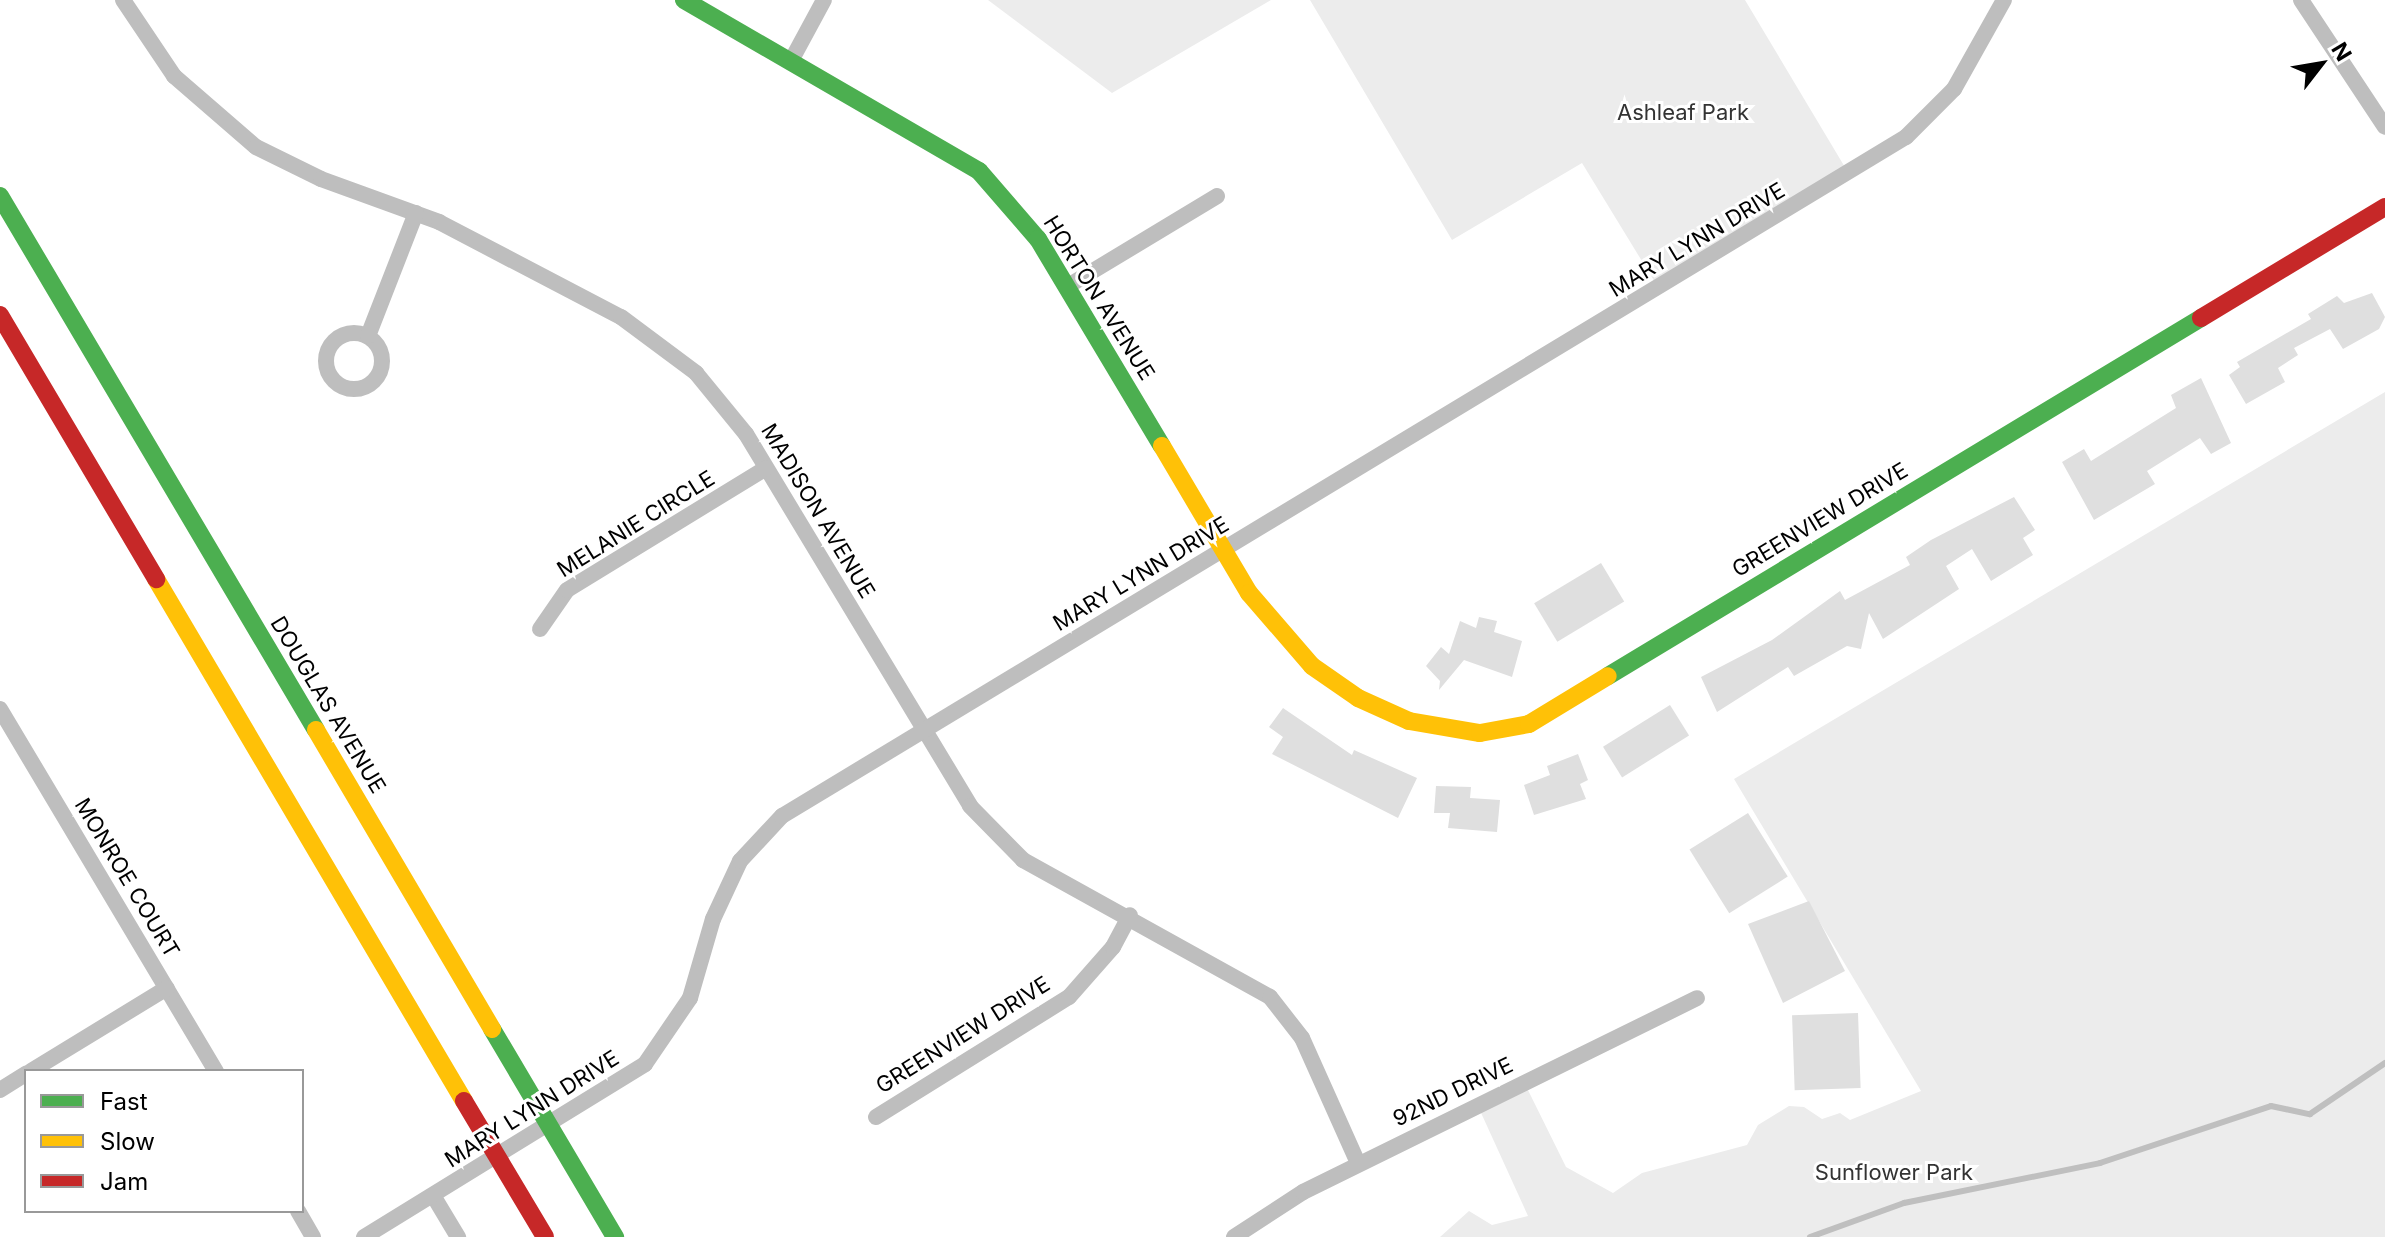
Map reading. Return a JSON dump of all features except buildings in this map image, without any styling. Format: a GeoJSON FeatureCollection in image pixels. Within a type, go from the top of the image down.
{"type":"FeatureCollection","features":[{"type":"Feature","properties":{"kind":"main road","name":"HORTON AVENUE"},"geometry":{"type":"LineString","coordinates":[[684,0],[979,171],[1038,239],[1224,550],[1275,623]]}},
{"type":"Feature","properties":{"kind":"main road","name":"DOUGLAS AVENUE"},"geometry":{"type":"LineString","coordinates":[[0,196],[615,1237]]}},
{"type":"Feature","properties":{"kind":"main road","name":"GREENVIEW DRIVE"},"geometry":{"type":"LineString","coordinates":[[1275,623],[1312,666],[1358,698],[1409,721],[1480,733],[1529,724],[2385,207]]}},
{"type":"Feature","properties":{"kind":"main road"},"geometry":{"type":"LineString","coordinates":[[0,315],[545,1237]]}},
{"type":"Feature","properties":{"kind":"street","name":"MADISON AVENUE"},"geometry":{"type":"LineString","coordinates":[[123,0],[174,76],[226,126],[288,165],[416,213],[621,317],[666,347],[723,402],[970,806],[1023,860],[1246,979],[1288,1016],[1358,1163]]}},
{"type":"Feature","properties":{"kind":"street"},"geometry":{"type":"LineString","coordinates":[[791,61],[824,0]]}},
{"type":"Feature","properties":{"kind":"street","name":"MARY LYNN DRIVE"},"geometry":{"type":"LineString","coordinates":[[364,1237],[434,1197],[645,1064],[672,1032],[718,907],[740,861],[767,829],[923,730],[1906,137],[1954,89],[2004,0]]}},
{"type":"Feature","properties":{"kind":"street"},"geometry":{"type":"LineString","coordinates":[[2301,0],[2385,127]]}},
{"type":"Feature","properties":{"kind":"street"},"geometry":{"type":"LineString","coordinates":[[1068,286],[1217,196]]}},
{"type":"Feature","properties":{"kind":"street"},"geometry":{"type":"LineString","coordinates":[[368,336],[416,213]]}},
{"type":"Feature","properties":{"kind":"street","name":"MELANIE CIRCLE"},"geometry":{"type":"LineString","coordinates":[[540,629],[567,590],[766,468]]}},
{"type":"Feature","properties":{"kind":"street","name":"MONROE COURT"},"geometry":{"type":"LineString","coordinates":[[0,709],[215,1069]]}},
{"type":"Feature","properties":{"kind":"street","name":"GREENVIEW DRIVE"},"geometry":{"type":"LineString","coordinates":[[876,1117],[1069,997],[1113,947],[1130,915]]}},
{"type":"Feature","properties":{"kind":"street"},"geometry":{"type":"LineString","coordinates":[[33,1069],[167,988]]}},
{"type":"Feature","properties":{"kind":"street","name":"92ND DRIVE"},"geometry":{"type":"LineString","coordinates":[[1234,1237],[1258,1216],[1358,1163],[1697,998]]}},
{"type":"Feature","properties":{"kind":"street"},"geometry":{"type":"LineString","coordinates":[[0,1090],[24,1075]]}},
{"type":"Feature","properties":{"kind":"street"},"geometry":{"type":"LineString","coordinates":[[434,1197],[458,1237]]}},
{"type":"Feature","properties":{"kind":"street"},"geometry":{"type":"LineString","coordinates":[[299,1213],[313,1237]]}},
{"type":"Feature","properties":{"kind":"green space"},"geometry":{"type":"Polygon","coordinates":[[[988,0],[1271,0],[1112,93],[988,0]]]}},
{"type":"Feature","properties":{"kind":"green space","name":"Ashleaf Park"},"geometry":{"type":"Polygon","coordinates":[[[1310,0],[1745,0],[1849,174],[1659,289],[1582,163],[1452,240],[1310,0]]]}},
{"type":"Feature","properties":{"kind":"green space","name":"Sunflower Park"},"geometry":{"type":"Polygon","coordinates":[[[2385,392],[2385,1237],[1440,1237],[1469,1211],[1492,1225],[1528,1216],[1477,1104],[1524,1082],[1566,1167],[1613,1193],[1642,1173],[1747,1145],[1758,1125],[1789,1106],[1804,1107],[1822,1119],[1840,1113],[1850,1120],[1921,1091],[1734,779],[2385,392]]]}},
{"type":"Feature","properties":{"kind":"waterway"},"geometry":{"type":"LineString","coordinates":[[1810,1237],[1904,1203],[2100,1163],[2271,1106],[2310,1114],[2385,1063]]}},
{"type":"Feature","properties":{"kind":"traffic: fast"},"geometry":{"type":"LineString","coordinates":[[684,0],[979,171],[1038,239],[1162,446]]}},
{"type":"Feature","properties":{"kind":"traffic: fast"},"geometry":{"type":"LineString","coordinates":[[0,196],[316,730]]}},
{"type":"Feature","properties":{"kind":"traffic: fast"},"geometry":{"type":"LineString","coordinates":[[1608,676],[2201,318]]}},
{"type":"Feature","properties":{"kind":"traffic: fast"},"geometry":{"type":"LineString","coordinates":[[492,1029],[615,1237]]}},
{"type":"Feature","properties":{"kind":"traffic: slow"},"geometry":{"type":"LineString","coordinates":[[1162,446],[1249,593],[1312,666],[1358,698],[1409,721],[1480,733],[1529,724],[1608,676]]}},
{"type":"Feature","properties":{"kind":"traffic: slow"},"geometry":{"type":"LineString","coordinates":[[156,579],[464,1101]]}},
{"type":"Feature","properties":{"kind":"traffic: slow"},"geometry":{"type":"LineString","coordinates":[[316,730],[492,1029]]}},
{"type":"Feature","properties":{"kind":"traffic: jam"},"geometry":{"type":"LineString","coordinates":[[2201,318],[2385,207]]}},
{"type":"Feature","properties":{"kind":"traffic: jam"},"geometry":{"type":"LineString","coordinates":[[0,315],[156,579]]}},
{"type":"Feature","properties":{"kind":"traffic: jam"},"geometry":{"type":"LineString","coordinates":[[464,1101],[545,1237]]}}]}
